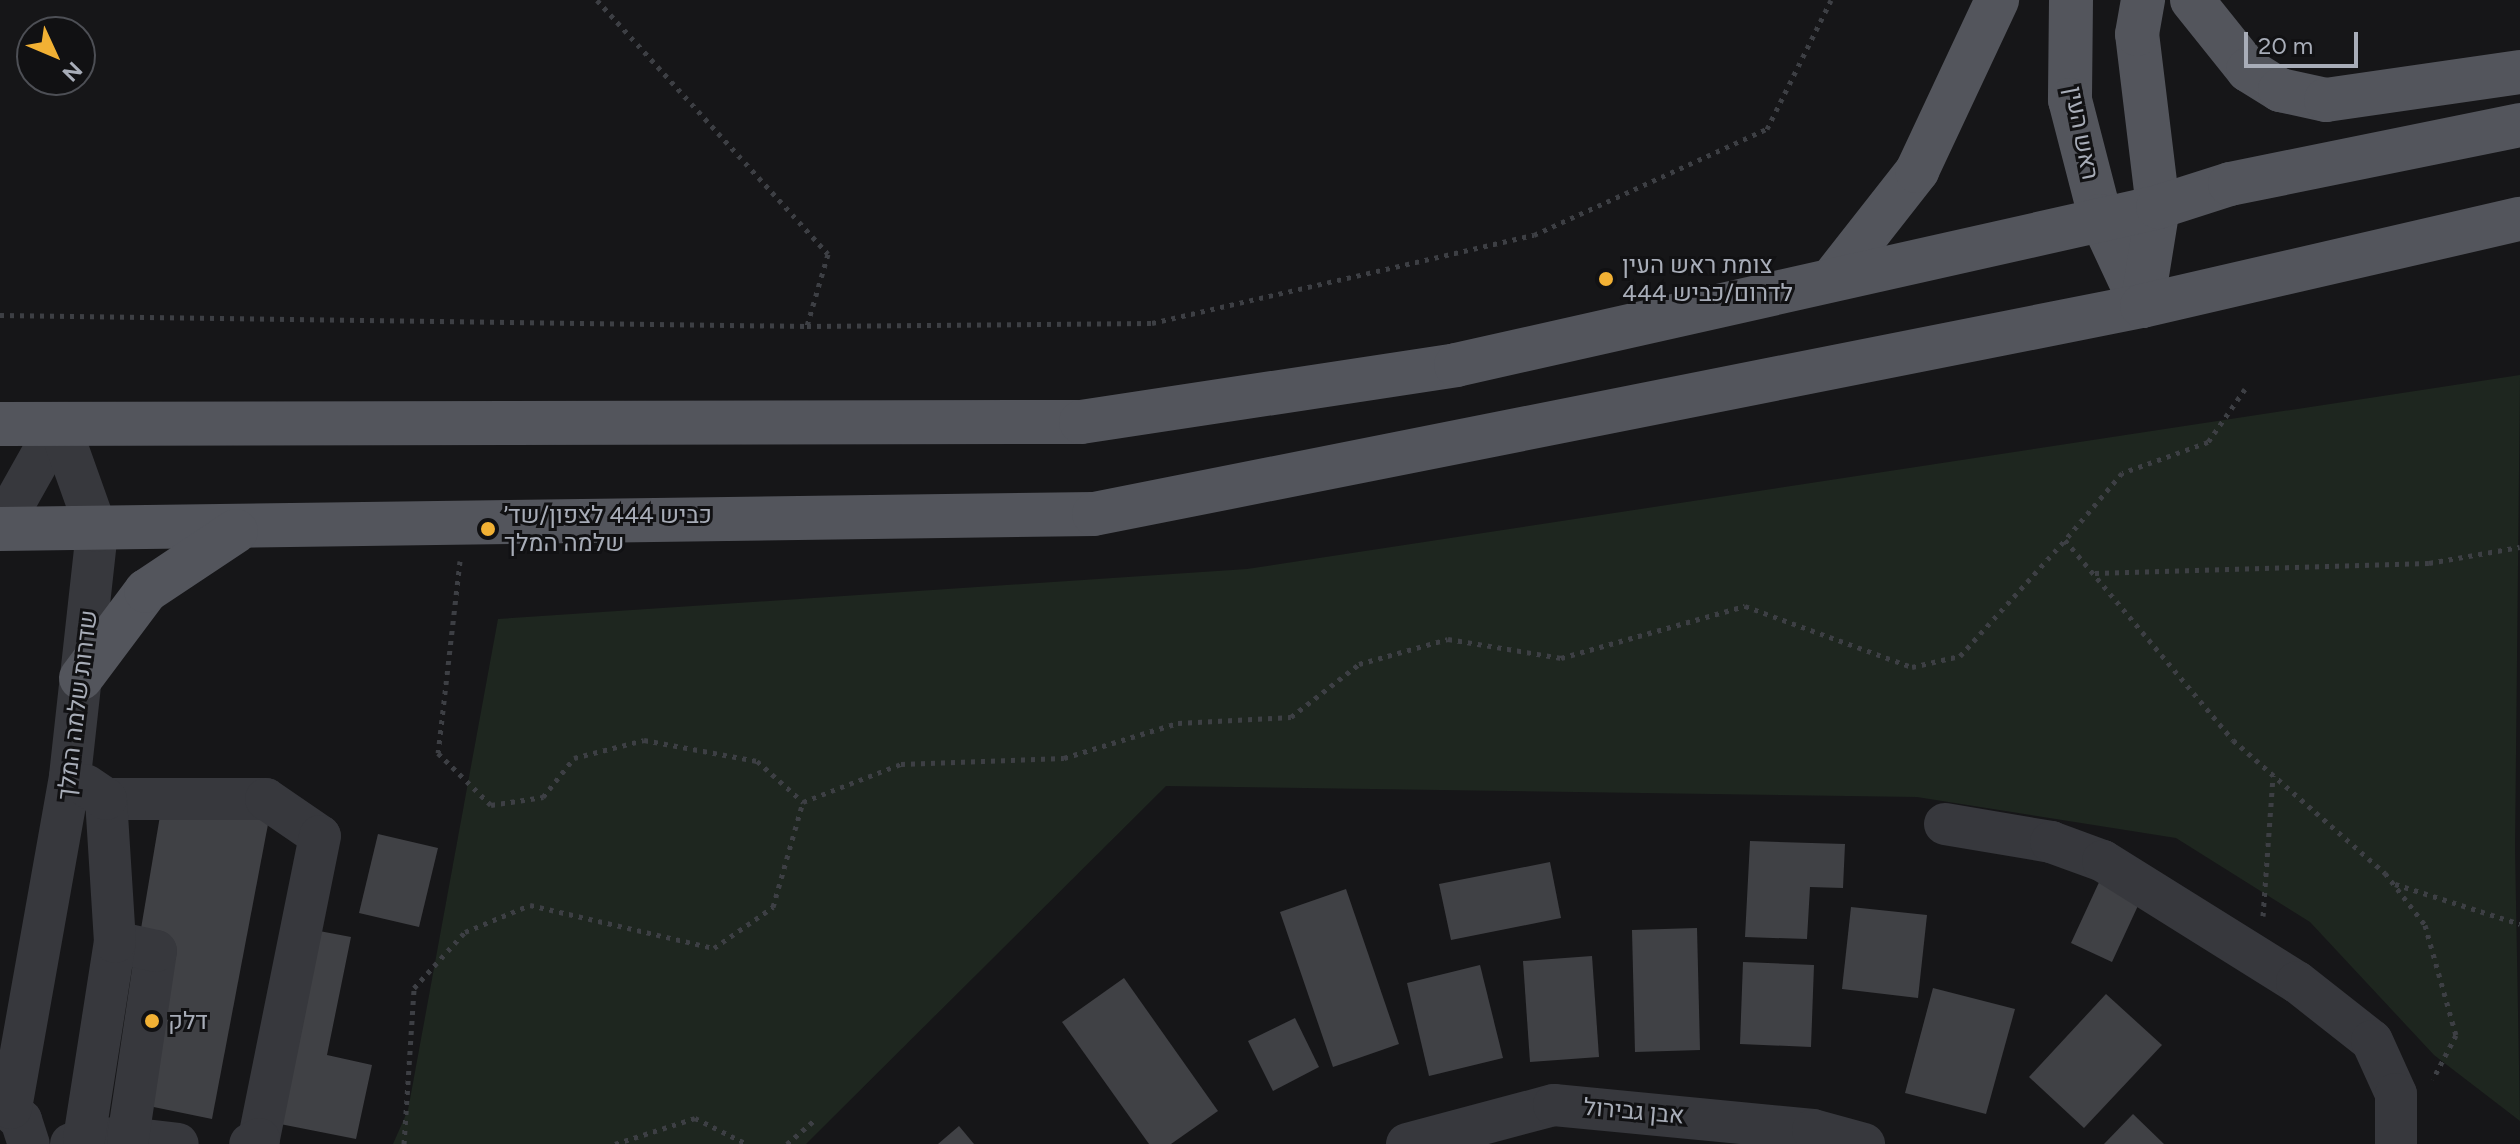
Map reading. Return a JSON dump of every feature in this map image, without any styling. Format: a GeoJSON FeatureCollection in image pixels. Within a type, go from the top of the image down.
{"type":"FeatureCollection","features":[{"type":"Feature","properties":{"kind":"main road"},"geometry":{"type":"LineString","coordinates":[[1834,277],[1917,171],[1997,0]]}},
{"type":"Feature","properties":{"kind":"main road","name":"ראש העין"},"geometry":{"type":"LineString","coordinates":[[2071,0],[2070,100],[2100,216],[2142,306]]}},
{"type":"Feature","properties":{"kind":"main road"},"geometry":{"type":"LineString","coordinates":[[2142,306],[2158,207],[2137,34],[2143,0]]}},
{"type":"Feature","properties":{"kind":"main road"},"geometry":{"type":"LineString","coordinates":[[2192,0],[2248,70],[2295,94],[2326,100],[2520,72]]}},
{"type":"Feature","properties":{"kind":"main road"},"geometry":{"type":"LineString","coordinates":[[0,424],[1081,422],[1456,365],[2100,216],[2158,207],[2230,184],[2520,125]]}},
{"type":"Feature","properties":{"kind":"main road"},"geometry":{"type":"LineString","coordinates":[[0,529],[97,531],[1094,514],[2142,306],[2520,219]]}},
{"type":"Feature","properties":{"kind":"main road"},"geometry":{"type":"LineString","coordinates":[[81,678],[146,591],[241,529]]}},
{"type":"Feature","properties":{"kind":"street"},"geometry":{"type":"LineString","coordinates":[[0,529],[59,424]]}},
{"type":"Feature","properties":{"kind":"street","name":"שדרות שלמה המלך"},"geometry":{"type":"LineString","coordinates":[[13,1118],[70,776],[97,531],[59,424]]}},
{"type":"Feature","properties":{"kind":"street"},"geometry":{"type":"LineString","coordinates":[[70,776],[106,799],[266,799],[320,836],[259,1139],[250,1144]]}},
{"type":"Feature","properties":{"kind":"street"},"geometry":{"type":"LineString","coordinates":[[106,799],[115,942],[77,1142],[128,1138],[178,1144]]}},
{"type":"Feature","properties":{"kind":"street"},"geometry":{"type":"LineString","coordinates":[[1945,824],[2051,842],[2103,861],[2260,959],[2372,1041],[2396,1094],[2396,1144]]}},
{"type":"Feature","properties":{"kind":"street"},"geometry":{"type":"LineString","coordinates":[[115,942],[156,951],[128,1138]]}},
{"type":"Feature","properties":{"kind":"street","name":"אבן גבירול"},"geometry":{"type":"LineString","coordinates":[[1432,1141],[1554,1105],[1813,1130],[1864,1144]]}},
{"type":"Feature","properties":{"kind":"path"},"geometry":{"type":"LineString","coordinates":[[597,0],[828,254],[807,326]]}},
{"type":"Feature","properties":{"kind":"path"},"geometry":{"type":"LineString","coordinates":[[0,315],[807,326],[1152,323],[1534,235],[1767,129],[1831,0]]}},
{"type":"Feature","properties":{"kind":"path"},"geometry":{"type":"LineString","coordinates":[[803,802],[901,764],[1064,758],[1178,723],[1291,717],[1359,664],[1448,639],[1561,658],[1745,606],[1912,667],[1960,656],[2122,473],[2208,442],[2245,389]]}},
{"type":"Feature","properties":{"kind":"path"},"geometry":{"type":"LineString","coordinates":[[464,525],[438,753],[491,805],[543,797],[574,758],[644,740],[757,761],[803,802]]}},
{"type":"Feature","properties":{"kind":"path"},"geometry":{"type":"LineString","coordinates":[[2065,540],[2233,740],[2393,883],[2425,925],[2456,1035],[2428,1089]]}},
{"type":"Feature","properties":{"kind":"path"},"geometry":{"type":"LineString","coordinates":[[2094,574],[2429,563],[2520,547]]}},
{"type":"Feature","properties":{"kind":"path"},"geometry":{"type":"LineString","coordinates":[[2260,959],[2273,774]]}},
{"type":"Feature","properties":{"kind":"path"},"geometry":{"type":"LineString","coordinates":[[404,1144],[414,988],[465,932],[530,905],[714,948],[773,907],[803,802]]}},
{"type":"Feature","properties":{"kind":"path"},"geometry":{"type":"LineString","coordinates":[[2393,883],[2520,924]]}},
{"type":"Feature","properties":{"kind":"path"},"geometry":{"type":"LineString","coordinates":[[615,1144],[695,1118],[747,1144]]}},
{"type":"Feature","properties":{"kind":"path"},"geometry":{"type":"LineString","coordinates":[[787,1144],[816,1119]]}},
{"type":"Feature","properties":{"kind":"shaded area"},"geometry":{"type":"Polygon","coordinates":[[[2520,375],[2515,848],[2520,1121],[2434,1055],[2310,922],[2176,838],[1917,797],[1166,786],[806,1144],[393,1144],[408,1110],[498,619],[1247,569],[2520,375]]]}},
{"type":"Feature","properties":{"kind":"building"},"geometry":{"type":"Polygon","coordinates":[[[162,804],[269,819],[212,1119],[139,1104],[131,988],[162,804]]]}},
{"type":"Feature","properties":{"kind":"building"},"geometry":{"type":"Polygon","coordinates":[[[378,834],[438,848],[419,927],[359,913],[378,834]]]}},
{"type":"Feature","properties":{"kind":"building"},"geometry":{"type":"Polygon","coordinates":[[[1750,841],[1845,844],[1843,888],[1810,887],[1807,939],[1745,937],[1750,841]]]}},
{"type":"Feature","properties":{"kind":"building"},"geometry":{"type":"Polygon","coordinates":[[[1550,862],[1561,918],[1451,940],[1439,884],[1550,862]]]}},
{"type":"Feature","properties":{"kind":"building"},"geometry":{"type":"Polygon","coordinates":[[[2101,878],[2142,897],[2112,962],[2071,943],[2101,878]]]}},
{"type":"Feature","properties":{"kind":"building"},"geometry":{"type":"Polygon","coordinates":[[[1346,889],[1399,1044],[1333,1067],[1280,912],[1346,889]]]}},
{"type":"Feature","properties":{"kind":"building"},"geometry":{"type":"Polygon","coordinates":[[[1851,907],[1927,915],[1918,998],[1842,989],[1851,907]]]}},
{"type":"Feature","properties":{"kind":"building"},"geometry":{"type":"Polygon","coordinates":[[[1697,928],[1700,1050],[1635,1052],[1632,930],[1697,928]]]}},
{"type":"Feature","properties":{"kind":"building"},"geometry":{"type":"Polygon","coordinates":[[[314,930],[351,937],[327,1055],[372,1065],[356,1139],[275,1123],[314,930]]]}},
{"type":"Feature","properties":{"kind":"building"},"geometry":{"type":"Polygon","coordinates":[[[1592,956],[1599,1057],[1530,1062],[1523,961],[1592,956]]]}},
{"type":"Feature","properties":{"kind":"building"},"geometry":{"type":"Polygon","coordinates":[[[1743,962],[1814,965],[1811,1047],[1740,1044],[1743,962]]]}},
{"type":"Feature","properties":{"kind":"building"},"geometry":{"type":"Polygon","coordinates":[[[1480,965],[1503,1058],[1429,1076],[1407,983],[1480,965]]]}},
{"type":"Feature","properties":{"kind":"building"},"geometry":{"type":"Polygon","coordinates":[[[1124,978],[1218,1111],[1171,1144],[1149,1144],[1062,1022],[1124,978]]]}},
{"type":"Feature","properties":{"kind":"building"},"geometry":{"type":"Polygon","coordinates":[[[1933,988],[2015,1009],[1986,1114],[1905,1093],[1933,988]]]}},
{"type":"Feature","properties":{"kind":"building"},"geometry":{"type":"Polygon","coordinates":[[[2106,994],[2162,1045],[2084,1128],[2029,1077],[2106,994]]]}},
{"type":"Feature","properties":{"kind":"building"},"geometry":{"type":"Polygon","coordinates":[[[1295,1018],[1319,1067],[1273,1091],[1248,1041],[1295,1018]]]}},
{"type":"Feature","properties":{"kind":"building"},"geometry":{"type":"Polygon","coordinates":[[[2133,1114],[2164,1144],[2104,1144],[2133,1114]]]}},
{"type":"Feature","properties":{"kind":"building"},"geometry":{"type":"Polygon","coordinates":[[[959,1126],[974,1144],[938,1144],[959,1126]]]}},
{"type":"Feature","properties":{"kind":"place","name":"צומת ראש העין לדרום/כביש 444"},"geometry":{"type":"Point","coordinates":[1606,279]}},
{"type":"Feature","properties":{"kind":"place","name":"כביש 444 לצפון/שד׳ שלמה המלך"},"geometry":{"type":"Point","coordinates":[488,529]}},
{"type":"Feature","properties":{"kind":"place","name":"דלק"},"geometry":{"type":"Point","coordinates":[152,1021]}}]}
